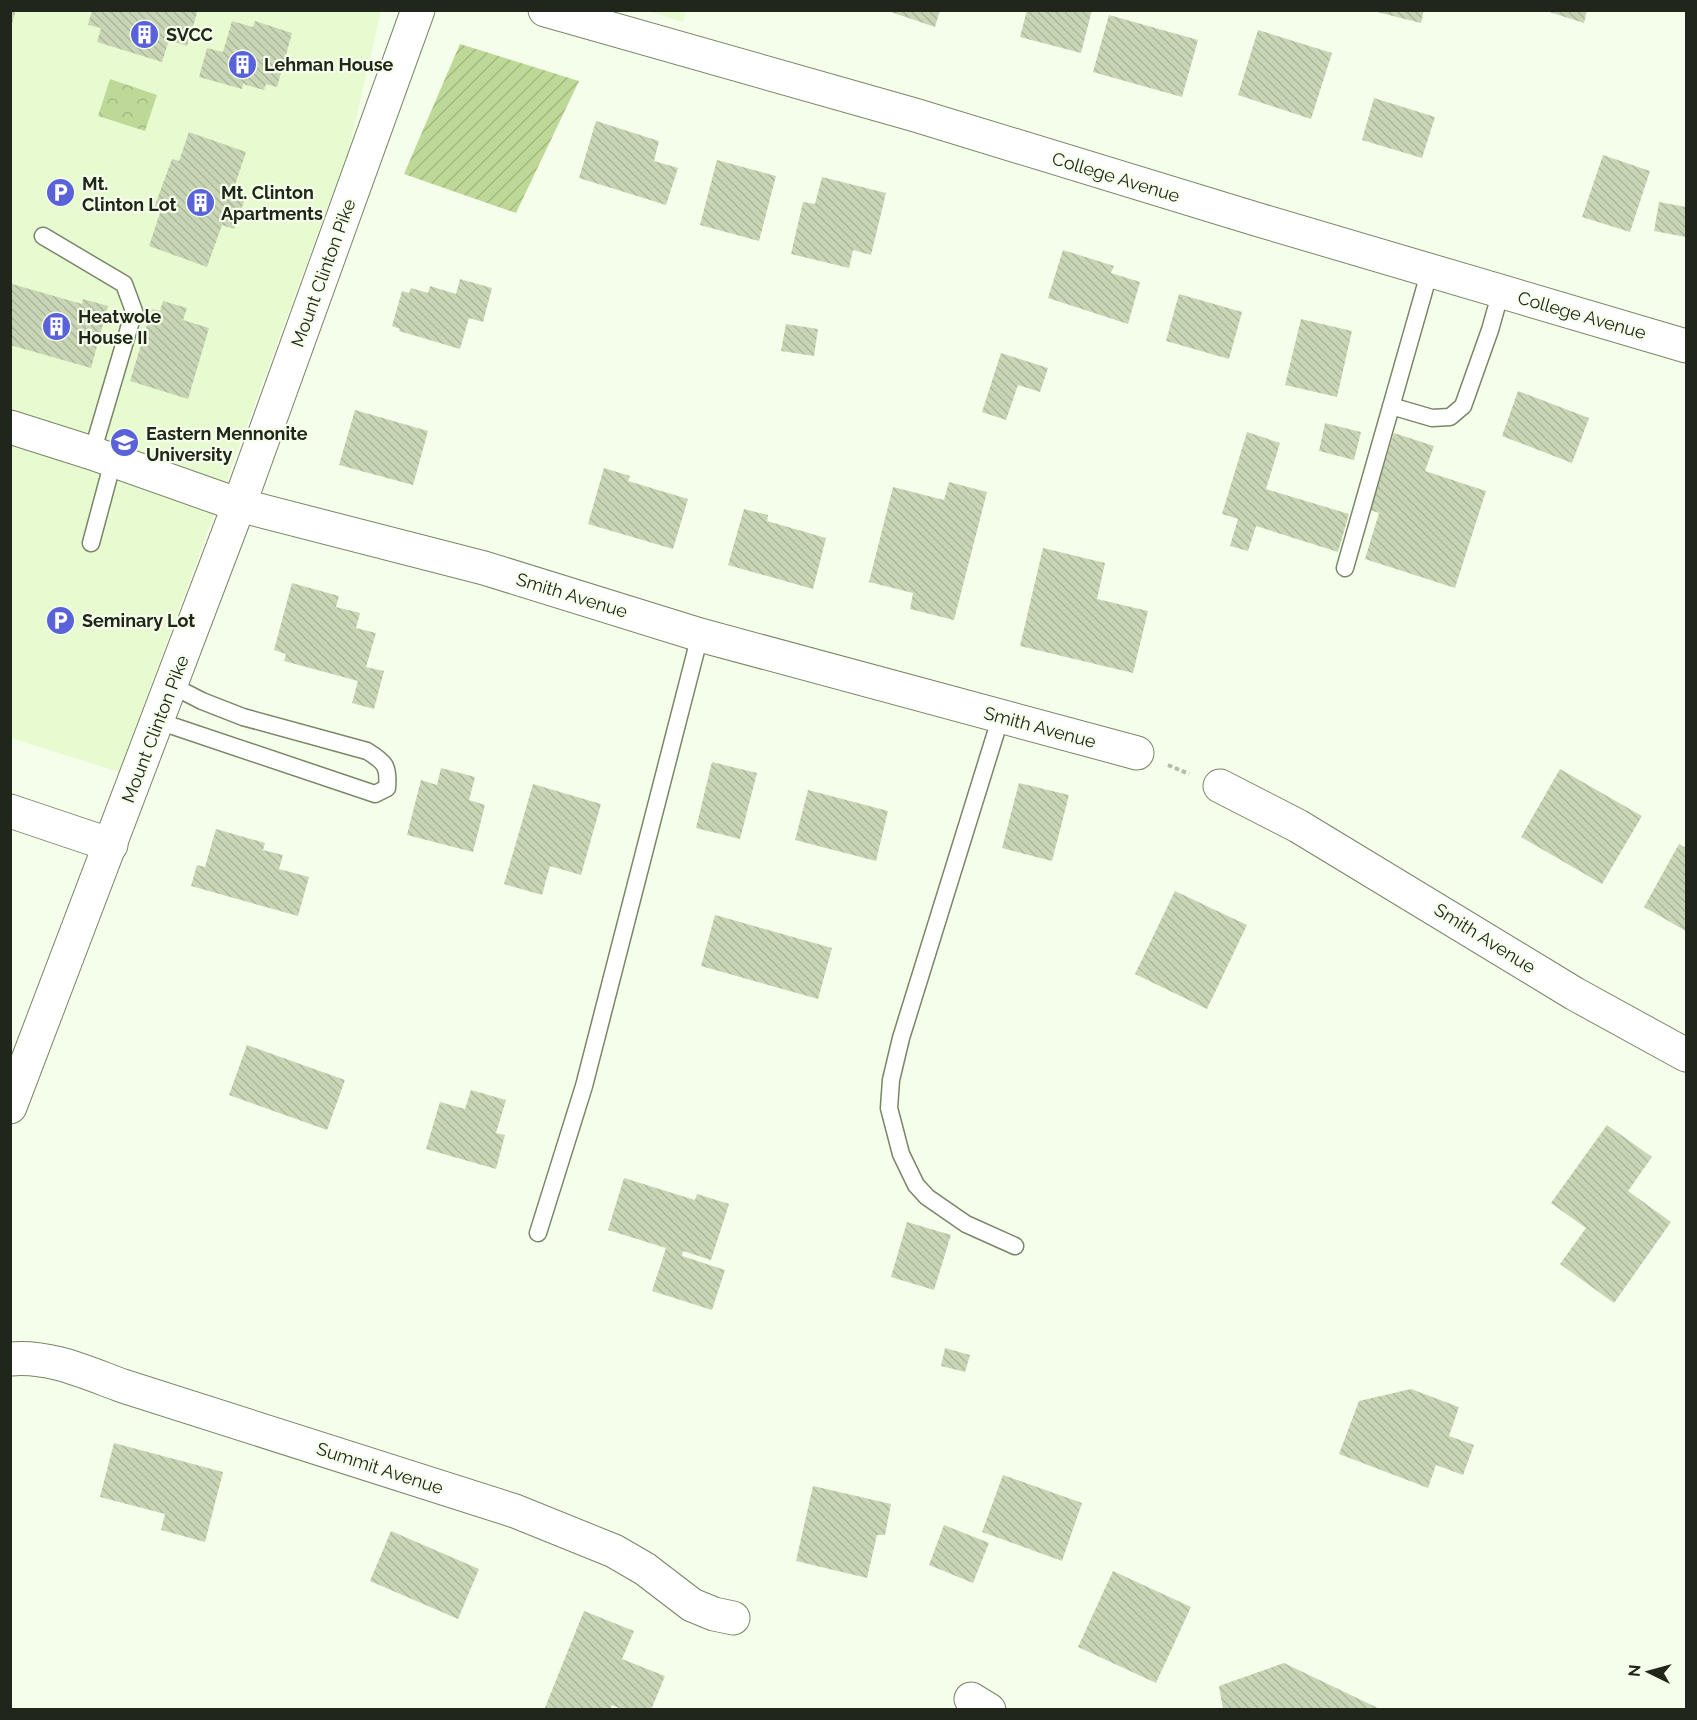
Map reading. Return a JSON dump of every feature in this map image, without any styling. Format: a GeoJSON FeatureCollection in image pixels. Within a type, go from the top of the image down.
{"type":"FeatureCollection","features":[{"type":"Feature","properties":{"kind":"street","name":"Mount Clinton Pike"},"geometry":{"type":"LineString","coordinates":[[10,1107],[239,506],[418,10]]}},
{"type":"Feature","properties":{"kind":"street","name":"College Avenue"},"geometry":{"type":"LineString","coordinates":[[545,10],[915,115],[1686,346]]}},
{"type":"Feature","properties":{"kind":"street","name":"Smith Avenue"},"geometry":{"type":"LineString","coordinates":[[10,428],[103,457],[239,506],[484,568],[700,634],[1137,753]]}},
{"type":"Feature","properties":{"kind":"street","name":"Smith Avenue"},"geometry":{"type":"LineString","coordinates":[[1220,786],[1298,826],[1575,994],[1686,1055]]}},
{"type":"Feature","properties":{"kind":"street"},"geometry":{"type":"LineString","coordinates":[[10,811],[111,845]]}},
{"type":"Feature","properties":{"kind":"street","name":"Summit Avenue"},"geometry":{"type":"LineString","coordinates":[[10,1359],[34,1359],[67,1365],[123,1386],[515,1511],[614,1551],[645,1569],[692,1605],[732,1618]]}},
{"type":"Feature","properties":{"kind":"lane"},"geometry":{"type":"LineString","coordinates":[[43,236],[124,284],[134,311],[103,457],[91,543]]}},
{"type":"Feature","properties":{"kind":"lane"},"geometry":{"type":"LineString","coordinates":[[1345,568],[1430,270]]}},
{"type":"Feature","properties":{"kind":"lane"},"geometry":{"type":"LineString","coordinates":[[1391,406],[1432,418],[1450,417],[1463,406],[1501,291]]}},
{"type":"Feature","properties":{"kind":"lane"},"geometry":{"type":"LineString","coordinates":[[537,1233],[584,1086],[700,634]]}},
{"type":"Feature","properties":{"kind":"lane"},"geometry":{"type":"LineString","coordinates":[[158,721],[375,794],[387,788],[388,774],[383,760],[366,751],[243,717],[202,701],[171,685]]}},
{"type":"Feature","properties":{"kind":"lane"},"geometry":{"type":"LineString","coordinates":[[1001,716],[901,1038],[891,1080],[890,1108],[902,1154],[921,1191],[966,1224],[1015,1246]]}},
{"type":"Feature","properties":{"kind":"path"},"geometry":{"type":"LineString","coordinates":[[1137,753],[1220,786]]}},
{"type":"Feature","properties":{"kind":"shaded area","name":"Eastern Mennonite University"},"geometry":{"type":"Polygon","coordinates":[[[11,11],[381,11],[349,149],[119,772],[11,738],[11,11]]]}},
{"type":"Feature","properties":{"kind":"shaded area"},"geometry":{"type":"Polygon","coordinates":[[[648,11],[686,11],[683,22],[648,11]]]}},
{"type":"Feature","properties":{"kind":"green space"},"geometry":{"type":"Polygon","coordinates":[[[460,44],[579,81],[516,213],[404,174],[460,44]]]}},
{"type":"Feature","properties":{"kind":"green space"},"geometry":{"type":"Polygon","coordinates":[[[110,79],[157,95],[145,131],[98,116],[110,79]]]}},
{"type":"Feature","properties":{"kind":"building"},"geometry":{"type":"Polygon","coordinates":[[[10,10],[16,10],[11,27],[10,27],[10,10]]]}},
{"type":"Feature","properties":{"kind":"building","name":"SVCC"},"geometry":{"type":"Polygon","coordinates":[[[92,10],[198,10],[187,46],[169,40],[162,62],[97,42],[101,28],[88,25],[92,10]]]}},
{"type":"Feature","properties":{"kind":"building"},"geometry":{"type":"Polygon","coordinates":[[[885,10],[940,10],[935,27],[885,10]]]}},
{"type":"Feature","properties":{"kind":"building"},"geometry":{"type":"Polygon","coordinates":[[[1027,10],[1092,10],[1081,53],[1020,37],[1027,10]]]}},
{"type":"Feature","properties":{"kind":"building"},"geometry":{"type":"Polygon","coordinates":[[[1369,10],[1424,10],[1421,23],[1369,10]]]}},
{"type":"Feature","properties":{"kind":"building"},"geometry":{"type":"Polygon","coordinates":[[[1543,10],[1587,10],[1584,23],[1543,10]]]}},
{"type":"Feature","properties":{"kind":"building"},"geometry":{"type":"Polygon","coordinates":[[[1109,15],[1198,40],[1182,97],[1093,72],[1109,15]]]}},
{"type":"Feature","properties":{"kind":"building","name":"Lehman House"},"geometry":{"type":"Polygon","coordinates":[[[232,21],[253,27],[255,21],[292,33],[277,87],[266,84],[264,90],[243,84],[242,89],[199,77],[207,48],[223,52],[232,21]]]}},
{"type":"Feature","properties":{"kind":"building"},"geometry":{"type":"Polygon","coordinates":[[[1258,30],[1332,53],[1311,119],[1238,95],[1258,30]]]}},
{"type":"Feature","properties":{"kind":"building"},"geometry":{"type":"Polygon","coordinates":[[[1374,98],[1435,117],[1422,158],[1362,140],[1374,98]]]}},
{"type":"Feature","properties":{"kind":"building"},"geometry":{"type":"Polygon","coordinates":[[[596,121],[659,141],[654,161],[678,168],[666,205],[579,178],[596,121]]]}},
{"type":"Feature","properties":{"kind":"building","name":"Mt. Clinton Apartments"},"geometry":{"type":"Polygon","coordinates":[[[189,132],[246,152],[233,191],[246,196],[234,229],[222,225],[207,267],[149,246],[161,210],[154,208],[172,159],[179,161],[189,132]]]}},
{"type":"Feature","properties":{"kind":"building"},"geometry":{"type":"Polygon","coordinates":[[[1603,155],[1650,171],[1630,232],[1582,217],[1603,155]]]}},
{"type":"Feature","properties":{"kind":"building"},"geometry":{"type":"Polygon","coordinates":[[[717,160],[776,176],[759,241],[700,225],[717,160]]]}},
{"type":"Feature","properties":{"kind":"building"},"geometry":{"type":"Polygon","coordinates":[[[822,177],[886,193],[871,255],[853,250],[849,268],[791,254],[803,202],[815,204],[822,177]]]}},
{"type":"Feature","properties":{"kind":"building"},"geometry":{"type":"Polygon","coordinates":[[[1659,202],[1686,207],[1686,237],[1654,231],[1659,202]]]}},
{"type":"Feature","properties":{"kind":"building"},"geometry":{"type":"Polygon","coordinates":[[[1063,250],[1114,266],[1111,273],[1140,282],[1128,324],[1048,298],[1063,250]]]}},
{"type":"Feature","properties":{"kind":"building"},"geometry":{"type":"Polygon","coordinates":[[[460,279],[492,288],[483,322],[469,318],[460,349],[399,331],[400,329],[392,326],[402,291],[409,293],[411,288],[428,293],[430,286],[456,294],[460,279]]]}},
{"type":"Feature","properties":{"kind":"building","name":"Heatwole House II"},"geometry":{"type":"Polygon","coordinates":[[[12,284],[82,304],[83,299],[108,306],[91,368],[10,345],[12,284]]]}},
{"type":"Feature","properties":{"kind":"building"},"geometry":{"type":"Polygon","coordinates":[[[1179,294],[1242,312],[1229,359],[1166,341],[1179,294]]]}},
{"type":"Feature","properties":{"kind":"building"},"geometry":{"type":"Polygon","coordinates":[[[163,301],[187,308],[183,320],[209,328],[188,399],[130,381],[152,309],[160,311],[163,301]]]}},
{"type":"Feature","properties":{"kind":"building"},"geometry":{"type":"Polygon","coordinates":[[[1301,319],[1352,331],[1337,397],[1285,385],[1301,319]]]}},
{"type":"Feature","properties":{"kind":"building"},"geometry":{"type":"Polygon","coordinates":[[[786,324],[818,329],[814,356],[781,351],[786,324]]]}},
{"type":"Feature","properties":{"kind":"building"},"geometry":{"type":"Polygon","coordinates":[[[1001,353],[1048,368],[1040,392],[1018,385],[1006,420],[982,412],[1001,353]]]}},
{"type":"Feature","properties":{"kind":"building"},"geometry":{"type":"Polygon","coordinates":[[[1518,391],[1589,418],[1572,463],[1502,436],[1518,391]]]}},
{"type":"Feature","properties":{"kind":"building"},"geometry":{"type":"Polygon","coordinates":[[[355,410],[428,431],[413,485],[339,465],[355,410]]]}},
{"type":"Feature","properties":{"kind":"building"},"geometry":{"type":"Polygon","coordinates":[[[1325,423],[1361,432],[1354,460],[1319,451],[1325,423]]]}},
{"type":"Feature","properties":{"kind":"building"},"geometry":{"type":"Polygon","coordinates":[[[1247,432],[1280,443],[1266,489],[1349,514],[1338,552],[1256,526],[1248,551],[1230,546],[1238,519],[1222,514],[1247,432]]]}},
{"type":"Feature","properties":{"kind":"building"},"geometry":{"type":"Polygon","coordinates":[[[1394,433],[1434,446],[1425,471],[1486,491],[1455,588],[1365,559],[1379,513],[1370,510],[1394,433]]]}},
{"type":"Feature","properties":{"kind":"building"},"geometry":{"type":"Polygon","coordinates":[[[604,468],[630,476],[628,481],[688,499],[673,549],[588,524],[604,468]]]}},
{"type":"Feature","properties":{"kind":"building"},"geometry":{"type":"Polygon","coordinates":[[[949,482],[987,492],[954,620],[910,609],[913,593],[869,582],[893,487],[944,500],[949,482]]]}},
{"type":"Feature","properties":{"kind":"building"},"geometry":{"type":"Polygon","coordinates":[[[744,509],[768,515],[767,521],[826,538],[813,589],[728,565],[744,509]]]}},
{"type":"Feature","properties":{"kind":"building"},"geometry":{"type":"Polygon","coordinates":[[[1043,548],[1105,563],[1097,599],[1148,611],[1133,673],[1020,646],[1043,548]]]}},
{"type":"Feature","properties":{"kind":"building"},"geometry":{"type":"Polygon","coordinates":[[[292,583],[339,596],[336,607],[360,613],[356,628],[376,633],[366,667],[384,671],[374,709],[352,703],[358,681],[284,661],[286,654],[274,650],[292,583]]]}},
{"type":"Feature","properties":{"kind":"building"},"geometry":{"type":"Polygon","coordinates":[[[712,762],[757,773],[740,839],[696,828],[712,762]]]}},
{"type":"Feature","properties":{"kind":"building"},"geometry":{"type":"Polygon","coordinates":[[[441,768],[475,777],[469,800],[485,805],[473,852],[407,835],[421,780],[437,785],[441,768]]]}},
{"type":"Feature","properties":{"kind":"building"},"geometry":{"type":"Polygon","coordinates":[[[1560,769],[1642,816],[1602,884],[1521,837],[1560,769]]]}},
{"type":"Feature","properties":{"kind":"building"},"geometry":{"type":"Polygon","coordinates":[[[1019,783],[1069,795],[1052,861],[1002,848],[1019,783]]]}},
{"type":"Feature","properties":{"kind":"building"},"geometry":{"type":"Polygon","coordinates":[[[533,784],[601,804],[581,875],[550,866],[542,895],[504,884],[533,784]]]}},
{"type":"Feature","properties":{"kind":"building"},"geometry":{"type":"Polygon","coordinates":[[[808,790],[888,811],[876,861],[795,840],[808,790]]]}},
{"type":"Feature","properties":{"kind":"building"},"geometry":{"type":"Polygon","coordinates":[[[216,829],[265,843],[263,850],[283,855],[279,869],[309,877],[298,916],[191,886],[197,865],[205,867],[216,829]]]}},
{"type":"Feature","properties":{"kind":"building"},"geometry":{"type":"Polygon","coordinates":[[[1679,844],[1686,848],[1686,931],[1644,907],[1679,844]]]}},
{"type":"Feature","properties":{"kind":"building"},"geometry":{"type":"Polygon","coordinates":[[[1175,891],[1247,925],[1207,1009],[1135,974],[1175,891]]]}},
{"type":"Feature","properties":{"kind":"building"},"geometry":{"type":"Polygon","coordinates":[[[715,915],[832,948],[818,999],[701,966],[715,915]]]}},
{"type":"Feature","properties":{"kind":"building"},"geometry":{"type":"Polygon","coordinates":[[[247,1045],[345,1080],[327,1130],[229,1095],[247,1045]]]}},
{"type":"Feature","properties":{"kind":"building"},"geometry":{"type":"Polygon","coordinates":[[[471,1090],[506,1100],[496,1133],[505,1135],[496,1169],[426,1149],[440,1102],[465,1109],[471,1090]]]}},
{"type":"Feature","properties":{"kind":"building"},"geometry":{"type":"Polygon","coordinates":[[[1607,1125],[1652,1157],[1628,1191],[1671,1222],[1614,1303],[1560,1264],[1586,1228],[1551,1203],[1607,1125]]]}},
{"type":"Feature","properties":{"kind":"building"},"geometry":{"type":"Polygon","coordinates":[[[624,1178],[695,1200],[697,1194],[729,1204],[711,1260],[683,1251],[682,1256],[725,1270],[712,1310],[652,1291],[666,1248],[608,1230],[624,1178]]]}},
{"type":"Feature","properties":{"kind":"building"},"geometry":{"type":"Polygon","coordinates":[[[907,1222],[951,1235],[934,1290],[891,1277],[907,1222]]]}},
{"type":"Feature","properties":{"kind":"building"},"geometry":{"type":"Polygon","coordinates":[[[945,1348],[970,1355],[965,1372],[941,1366],[945,1348]]]}},
{"type":"Feature","properties":{"kind":"building"},"geometry":{"type":"Polygon","coordinates":[[[1411,1389],[1459,1407],[1449,1436],[1474,1445],[1463,1475],[1436,1465],[1428,1488],[1339,1454],[1359,1401],[1411,1389]]]}},
{"type":"Feature","properties":{"kind":"building"},"geometry":{"type":"Polygon","coordinates":[[[114,1443],[223,1472],[205,1542],[161,1530],[165,1514],[100,1497],[114,1443]]]}},
{"type":"Feature","properties":{"kind":"building"},"geometry":{"type":"Polygon","coordinates":[[[1003,1475],[1082,1503],[1062,1561],[982,1532],[1003,1475]]]}},
{"type":"Feature","properties":{"kind":"building"},"geometry":{"type":"Polygon","coordinates":[[[813,1486],[891,1504],[885,1535],[877,1535],[867,1578],[796,1561],[813,1486]]]}},
{"type":"Feature","properties":{"kind":"building"},"geometry":{"type":"Polygon","coordinates":[[[944,1525],[989,1543],[973,1583],[929,1565],[944,1525]]]}},
{"type":"Feature","properties":{"kind":"building"},"geometry":{"type":"Polygon","coordinates":[[[391,1531],[479,1569],[458,1619],[370,1581],[391,1531]]]}},
{"type":"Feature","properties":{"kind":"building"},"geometry":{"type":"Polygon","coordinates":[[[1113,1571],[1191,1607],[1156,1683],[1078,1647],[1113,1571]]]}},
{"type":"Feature","properties":{"kind":"building"},"geometry":{"type":"Polygon","coordinates":[[[584,1611],[634,1631],[622,1659],[665,1676],[651,1710],[623,1710],[612,1705],[610,1710],[544,1710],[584,1611]]]}},
{"type":"Feature","properties":{"kind":"building"},"geometry":{"type":"Polygon","coordinates":[[[1284,1663],[1382,1710],[1223,1710],[1219,1686],[1284,1663]]]}},
{"type":"Feature","properties":{"kind":"place","name":"SVCC"},"geometry":{"type":"Point","coordinates":[145,34]}},
{"type":"Feature","properties":{"kind":"place","name":"Lehman House"},"geometry":{"type":"Point","coordinates":[243,64]}},
{"type":"Feature","properties":{"kind":"place","name":"Mt. Clinton Lot"},"geometry":{"type":"Point","coordinates":[61,193]}},
{"type":"Feature","properties":{"kind":"place","name":"Mt. Clinton Apartments"},"geometry":{"type":"Point","coordinates":[200,202]}},
{"type":"Feature","properties":{"kind":"place","name":"Heatwole House II"},"geometry":{"type":"Point","coordinates":[57,326]}},
{"type":"Feature","properties":{"kind":"place","name":"Eastern Mennonite University"},"geometry":{"type":"Point","coordinates":[125,443]}},
{"type":"Feature","properties":{"kind":"place","name":"Seminary Lot"},"geometry":{"type":"Point","coordinates":[61,620]}}]}
